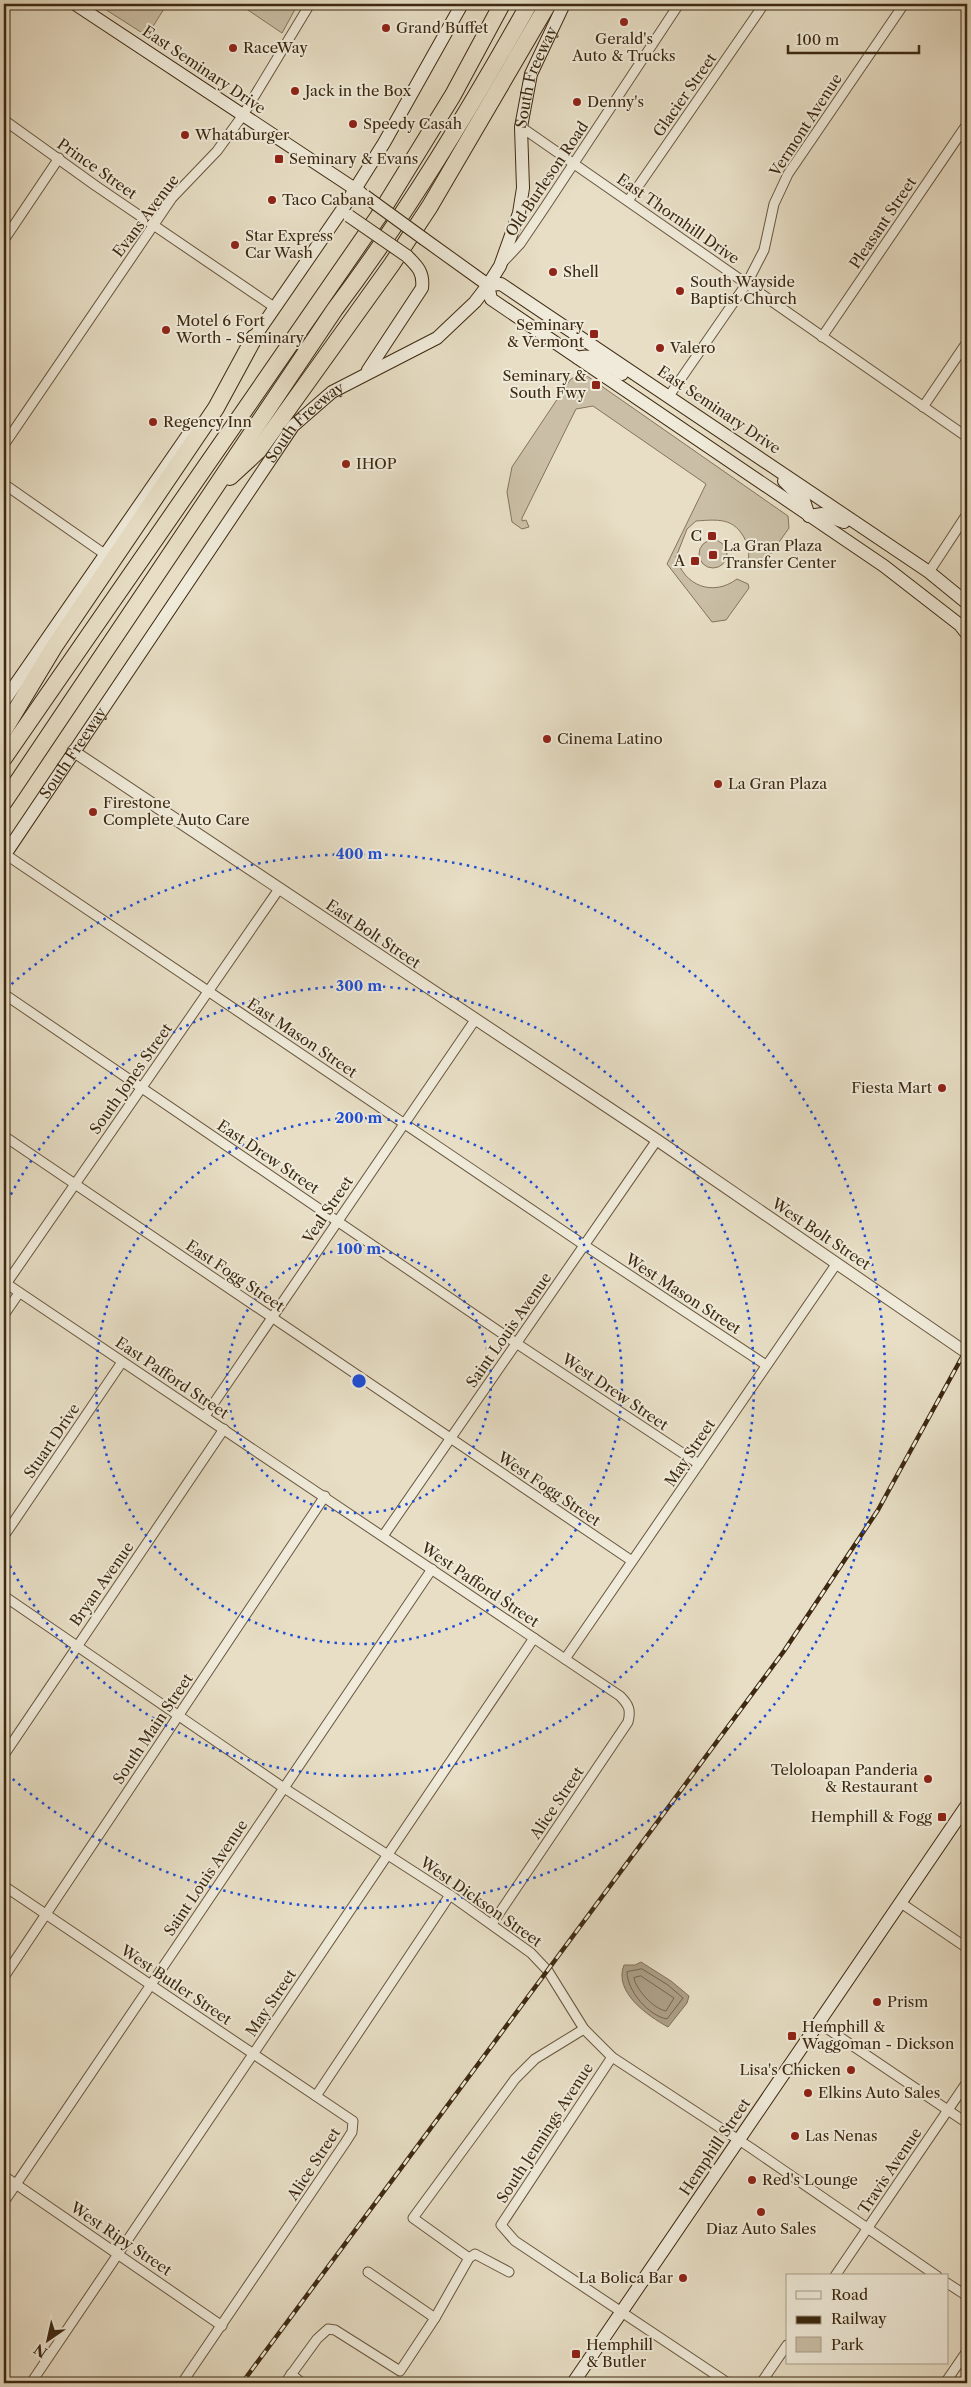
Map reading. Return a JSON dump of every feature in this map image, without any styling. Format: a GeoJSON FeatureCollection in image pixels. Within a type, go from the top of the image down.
{"type":"FeatureCollection","features":[{"type":"Feature","properties":{"kind":"highway"},"geometry":{"type":"LineString","coordinates":[[4,758],[378,217],[453,95],[502,4]]}},
{"type":"Feature","properties":{"kind":"highway","name":"South Freeway"},"geometry":{"type":"LineString","coordinates":[[4,802],[335,308],[374,257],[455,134],[529,4]]}},
{"type":"Feature","properties":{"kind":"highway"},"geometry":{"type":"LineString","coordinates":[[208,497],[258,451],[392,264],[430,206],[548,4]]}},
{"type":"Feature","properties":{"kind":"highway"},"geometry":{"type":"LineString","coordinates":[[4,730],[54,647],[216,408],[254,338]]}},
{"type":"Feature","properties":{"kind":"main road","name":"East Seminary Drive"},"geometry":{"type":"LineString","coordinates":[[74,4],[360,193],[488,285],[501,284],[670,396],[929,572],[967,603]]}},
{"type":"Feature","properties":{"kind":"main road","name":"South Freeway"},"geometry":{"type":"LineString","coordinates":[[4,855],[293,426],[332,392],[367,372],[437,338],[475,302],[488,285],[500,266],[519,212],[523,188],[521,127],[531,74],[564,4]]}},
{"type":"Feature","properties":{"kind":"main road"},"geometry":{"type":"LineString","coordinates":[[4,701],[106,555],[274,307],[360,193],[384,143],[460,5]]}},
{"type":"Feature","properties":{"kind":"main road"},"geometry":{"type":"LineString","coordinates":[[346,213],[407,256],[420,269],[423,276],[422,288],[367,372]]}},
{"type":"Feature","properties":{"kind":"main road","name":"East Seminary Drive"},"geometry":{"type":"LineString","coordinates":[[488,285],[491,299],[884,566]]}},
{"type":"Feature","properties":{"kind":"main road"},"geometry":{"type":"LineString","coordinates":[[578,358],[585,356],[595,357],[625,376],[644,379]]}},
{"type":"Feature","properties":{"kind":"main road"},"geometry":{"type":"LineString","coordinates":[[761,459],[804,502],[809,516],[822,514],[866,531]]}},
{"type":"Feature","properties":{"kind":"main road"},"geometry":{"type":"LineString","coordinates":[[884,566],[912,577],[929,572]]}},
{"type":"Feature","properties":{"kind":"main road"},"geometry":{"type":"LineString","coordinates":[[884,566],[960,624],[967,634]]}},
{"type":"Feature","properties":{"kind":"main road","name":"Hemphill Street"},"geometry":{"type":"LineString","coordinates":[[573,2383],[967,1805]]}},
{"type":"Feature","properties":{"kind":"street","name":"Evans Avenue"},"geometry":{"type":"LineString","coordinates":[[4,445],[153,224],[172,198],[217,151],[243,116],[310,4]]}},
{"type":"Feature","properties":{"kind":"street","name":"Old Burleson Road"},"geometry":{"type":"LineString","coordinates":[[500,266],[520,244],[574,165],[679,4]]}},
{"type":"Feature","properties":{"kind":"street","name":"Glacier Street"},"geometry":{"type":"LineString","coordinates":[[628,202],[764,4]]}},
{"type":"Feature","properties":{"kind":"street","name":"Vermont Avenue"},"geometry":{"type":"LineString","coordinates":[[670,396],[747,284],[764,250],[774,204],[788,174],[904,4]]}},
{"type":"Feature","properties":{"kind":"street","name":"Prince Street"},"geometry":{"type":"LineString","coordinates":[[4,120],[274,307]]}},
{"type":"Feature","properties":{"kind":"street","name":"Pleasant Street"},"geometry":{"type":"LineString","coordinates":[[822,336],[967,124]]}},
{"type":"Feature","properties":{"kind":"street","name":"East Thornhill Drive"},"geometry":{"type":"LineString","coordinates":[[521,127],[967,437]]}},
{"type":"Feature","properties":{"kind":"street"},"geometry":{"type":"LineString","coordinates":[[4,240],[59,158]]}},
{"type":"Feature","properties":{"kind":"street"},"geometry":{"type":"LineString","coordinates":[[923,407],[967,342]]}},
{"type":"Feature","properties":{"kind":"street"},"geometry":{"type":"LineString","coordinates":[[4,484],[106,555]]}},
{"type":"Feature","properties":{"kind":"street"},"geometry":{"type":"LineString","coordinates":[[929,572],[967,514]]}},
{"type":"Feature","properties":{"kind":"street","name":"East Bolt Street"},"geometry":{"type":"LineString","coordinates":[[73,751],[474,1020],[657,1140]]}},
{"type":"Feature","properties":{"kind":"street","name":"East Mason Street"},"geometry":{"type":"LineString","coordinates":[[4,855],[584,1246]]}},
{"type":"Feature","properties":{"kind":"street","name":"South Jones Street"},"geometry":{"type":"LineString","coordinates":[[5,1283],[279,889]]}},
{"type":"Feature","properties":{"kind":"street","name":"East Drew Street"},"geometry":{"type":"LineString","coordinates":[[4,994],[516,1343]]}},
{"type":"Feature","properties":{"kind":"street","name":"Veal Street"},"geometry":{"type":"LineString","coordinates":[[205,1416],[474,1020]]}},
{"type":"Feature","properties":{"kind":"street","name":"East Fogg Street"},"geometry":{"type":"LineString","coordinates":[[4,1136],[450,1439]]}},
{"type":"Feature","properties":{"kind":"street","name":"Saint Louis Avenue"},"geometry":{"type":"LineString","coordinates":[[383,1536],[657,1140]]}},
{"type":"Feature","properties":{"kind":"street","name":"West Bolt Street"},"geometry":{"type":"LineString","coordinates":[[657,1140],[967,1353]]}},
{"type":"Feature","properties":{"kind":"street","name":"West Mason Street"},"geometry":{"type":"LineString","coordinates":[[584,1246],[766,1365]]}},
{"type":"Feature","properties":{"kind":"street","name":"May Street"},"geometry":{"type":"LineString","coordinates":[[565,1659],[837,1263]]}},
{"type":"Feature","properties":{"kind":"street","name":"East Pafford Street"},"geometry":{"type":"LineString","coordinates":[[5,1283],[325,1496]]}},
{"type":"Feature","properties":{"kind":"street"},"geometry":{"type":"LineString","coordinates":[[4,1315],[19,1292]]}},
{"type":"Feature","properties":{"kind":"street","name":"West Drew Street"},"geometry":{"type":"LineString","coordinates":[[516,1343],[699,1464]]}},
{"type":"Feature","properties":{"kind":"street","name":"Stuart Drive"},"geometry":{"type":"LineString","coordinates":[[4,1536],[122,1362]]}},
{"type":"Feature","properties":{"kind":"street","name":"Bryan Avenue"},"geometry":{"type":"LineString","coordinates":[[4,1755],[224,1429]]}},
{"type":"Feature","properties":{"kind":"street","name":"West Fogg Street"},"geometry":{"type":"LineString","coordinates":[[450,1439],[632,1561]]}},
{"type":"Feature","properties":{"kind":"street","name":"West Pafford Street"},"geometry":{"type":"LineString","coordinates":[[325,1496],[620,1696]]}},
{"type":"Feature","properties":{"kind":"street","name":"South Main Street"},"geometry":{"type":"LineString","coordinates":[[4,1977],[325,1496]]}},
{"type":"Feature","properties":{"kind":"street","name":"Saint Louis Avenue"},"geometry":{"type":"LineString","coordinates":[[4,2202],[432,1569]]}},
{"type":"Feature","properties":{"kind":"street","name":"West Dickson Street"},"geometry":{"type":"LineString","coordinates":[[4,1596],[284,1788],[450,1895],[531,1952],[548,1971],[584,2029],[612,2057],[739,2140],[934,2274]]}},
{"type":"Feature","properties":{"kind":"street","name":"May Street"},"geometry":{"type":"LineString","coordinates":[[31,2383],[534,1638]]}},
{"type":"Feature","properties":{"kind":"street","name":"Alice Street"},"geometry":{"type":"LineString","coordinates":[[492,1924],[628,1722],[630,1712],[628,1704],[620,1696]]}},
{"type":"Feature","properties":{"kind":"street","name":"West Butler Street"},"geometry":{"type":"LineString","coordinates":[[4,1886],[316,2096]]}},
{"type":"Feature","properties":{"kind":"street"},"geometry":{"type":"LineString","coordinates":[[316,2096],[450,1895]]}},
{"type":"Feature","properties":{"kind":"street"},"geometry":{"type":"LineString","coordinates":[[901,1903],[967,1948]]}},
{"type":"Feature","properties":{"kind":"street"},"geometry":{"type":"LineString","coordinates":[[819,2023],[967,2123]]}},
{"type":"Feature","properties":{"kind":"street"},"geometry":{"type":"LineString","coordinates":[[469,2258],[413,2218],[515,2079],[535,2059],[584,2029]]}},
{"type":"Feature","properties":{"kind":"street","name":"South Jennings Avenue"},"geometry":{"type":"LineString","coordinates":[[612,2057],[501,2225],[515,2241],[622,2312]]}},
{"type":"Feature","properties":{"kind":"street","name":"Travis Avenue"},"geometry":{"type":"LineString","coordinates":[[836,2274],[967,2082]]}},
{"type":"Feature","properties":{"kind":"street","name":"Alice Street"},"geometry":{"type":"LineString","coordinates":[[182,2383],[352,2132],[353,2121],[316,2096]]}},
{"type":"Feature","properties":{"kind":"street","name":"West Ripy Street"},"geometry":{"type":"LineString","coordinates":[[4,2176],[222,2326]]}},
{"type":"Feature","properties":{"kind":"street"},"geometry":{"type":"LineString","coordinates":[[285,2383],[317,2339],[328,2329],[335,2330],[400,2371],[435,2318],[469,2258],[475,2254],[481,2256],[509,2272]]}},
{"type":"Feature","properties":{"kind":"street"},"geometry":{"type":"LineString","coordinates":[[368,2272],[435,2318]]}},
{"type":"Feature","properties":{"kind":"street"},"geometry":{"type":"LineString","coordinates":[[948,2284],[967,2296]]}},
{"type":"Feature","properties":{"kind":"street"},"geometry":{"type":"LineString","coordinates":[[622,2312],[728,2383]]}},
{"type":"Feature","properties":{"kind":"street"},"geometry":{"type":"LineString","coordinates":[[761,2383],[786,2346]]}},
{"type":"Feature","properties":{"kind":"street"},"geometry":{"type":"LineString","coordinates":[[945,2383],[967,2351]]}},
{"type":"Feature","properties":{"kind":"street"},"geometry":{"type":"LineString","coordinates":[[291,2374],[302,2383]]}},
{"type":"Feature","properties":{"kind":"green space"},"geometry":{"type":"Polygon","coordinates":[[[97,4],[167,4],[147,36],[97,4]]]}},
{"type":"Feature","properties":{"kind":"green space"},"geometry":{"type":"Polygon","coordinates":[[[239,4],[298,4],[282,33],[239,4]]]}},
{"type":"Feature","properties":{"kind":"green space"},"geometry":{"type":"Polygon","coordinates":[[[577,375],[587,376],[788,516],[789,528],[760,569],[750,565],[748,546],[744,537],[734,525],[714,520],[696,521],[687,529],[676,557],[680,567],[692,581],[700,586],[709,588],[728,584],[737,579],[748,584],[749,588],[726,620],[712,622],[667,564],[706,484],[593,406],[576,409],[522,518],[522,521],[526,520],[529,527],[522,529],[512,522],[507,492],[512,467],[570,380],[577,375]]]}},
{"type":"Feature","properties":{"kind":"green space"},"geometry":{"type":"Polygon","coordinates":[[[713,540],[723,544],[727,554],[723,564],[713,568],[703,564],[699,554],[703,544],[713,540]]]}},
{"type":"Feature","properties":{"kind":"water"},"geometry":{"type":"Polygon","coordinates":[[[641,1962],[671,1981],[689,1996],[687,2003],[668,2027],[642,2010],[634,2002],[623,1985],[624,1965],[635,1965],[641,1962]]]}},
{"type":"Feature","properties":{"kind":"railway"},"geometry":{"type":"LineString","coordinates":[[242,2383],[784,1651],[878,1510],[967,1348]]}},
{"type":"Feature","properties":{"kind":"place","name":"Gerald's Auto & Trucks"},"geometry":{"type":"Point","coordinates":[624,22]}},
{"type":"Feature","properties":{"kind":"place","name":"Grand Buffet"},"geometry":{"type":"Point","coordinates":[386,28]}},
{"type":"Feature","properties":{"kind":"place","name":"RaceWay"},"geometry":{"type":"Point","coordinates":[233,48]}},
{"type":"Feature","properties":{"kind":"place","name":"Jack in the Box"},"geometry":{"type":"Point","coordinates":[295,91]}},
{"type":"Feature","properties":{"kind":"place","name":"Denny's"},"geometry":{"type":"Point","coordinates":[577,102]}},
{"type":"Feature","properties":{"kind":"place","name":"Speedy Casah"},"geometry":{"type":"Point","coordinates":[353,124]}},
{"type":"Feature","properties":{"kind":"place","name":"Whataburger"},"geometry":{"type":"Point","coordinates":[185,135]}},
{"type":"Feature","properties":{"kind":"place","name":"Seminary & Evans"},"geometry":{"type":"Point","coordinates":[279,159]}},
{"type":"Feature","properties":{"kind":"place","name":"Taco Cabana"},"geometry":{"type":"Point","coordinates":[272,200]}},
{"type":"Feature","properties":{"kind":"place","name":"Star Express Car Wash"},"geometry":{"type":"Point","coordinates":[235,245]}},
{"type":"Feature","properties":{"kind":"place","name":"Shell"},"geometry":{"type":"Point","coordinates":[553,272]}},
{"type":"Feature","properties":{"kind":"place","name":"South Wayside Baptist Church"},"geometry":{"type":"Point","coordinates":[680,291]}},
{"type":"Feature","properties":{"kind":"place","name":"Motel 6 Fort Worth - Seminary"},"geometry":{"type":"Point","coordinates":[166,330]}},
{"type":"Feature","properties":{"kind":"place","name":"Seminary & Vermont"},"geometry":{"type":"Point","coordinates":[594,334]}},
{"type":"Feature","properties":{"kind":"place","name":"Valero"},"geometry":{"type":"Point","coordinates":[660,348]}},
{"type":"Feature","properties":{"kind":"place","name":"Seminary & South Fwy"},"geometry":{"type":"Point","coordinates":[596,385]}},
{"type":"Feature","properties":{"kind":"place","name":"Regency Inn"},"geometry":{"type":"Point","coordinates":[153,422]}},
{"type":"Feature","properties":{"kind":"place","name":"IHOP"},"geometry":{"type":"Point","coordinates":[346,464]}},
{"type":"Feature","properties":{"kind":"place","name":"C"},"geometry":{"type":"Point","coordinates":[712,536]}},
{"type":"Feature","properties":{"kind":"place","name":"La Gran Plaza Transfer Center"},"geometry":{"type":"Point","coordinates":[713,555]}},
{"type":"Feature","properties":{"kind":"place","name":"A"},"geometry":{"type":"Point","coordinates":[695,561]}},
{"type":"Feature","properties":{"kind":"place","name":"Cinema Latino"},"geometry":{"type":"Point","coordinates":[547,739]}},
{"type":"Feature","properties":{"kind":"place","name":"La Gran Plaza"},"geometry":{"type":"Point","coordinates":[718,784]}},
{"type":"Feature","properties":{"kind":"place","name":"Firestone Complete Auto Care"},"geometry":{"type":"Point","coordinates":[93,812]}},
{"type":"Feature","properties":{"kind":"place","name":"Fiesta Mart"},"geometry":{"type":"Point","coordinates":[942,1088]}},
{"type":"Feature","properties":{"kind":"place","name":"Teloloapan Panderia & Restaurant"},"geometry":{"type":"Point","coordinates":[928,1779]}},
{"type":"Feature","properties":{"kind":"place","name":"Hemphill & Fogg"},"geometry":{"type":"Point","coordinates":[942,1817]}},
{"type":"Feature","properties":{"kind":"place","name":"Prism"},"geometry":{"type":"Point","coordinates":[877,2002]}},
{"type":"Feature","properties":{"kind":"place","name":"Hemphill & Waggoman - Dickson"},"geometry":{"type":"Point","coordinates":[792,2036]}},
{"type":"Feature","properties":{"kind":"place","name":"Lisa's Chicken"},"geometry":{"type":"Point","coordinates":[851,2070]}},
{"type":"Feature","properties":{"kind":"place","name":"Elkins Auto Sales"},"geometry":{"type":"Point","coordinates":[808,2093]}},
{"type":"Feature","properties":{"kind":"place","name":"Las Nenas"},"geometry":{"type":"Point","coordinates":[795,2136]}},
{"type":"Feature","properties":{"kind":"place","name":"Red's Lounge"},"geometry":{"type":"Point","coordinates":[752,2180]}},
{"type":"Feature","properties":{"kind":"place","name":"Diaz Auto Sales"},"geometry":{"type":"Point","coordinates":[761,2212]}},
{"type":"Feature","properties":{"kind":"place","name":"La Bolica Bar"},"geometry":{"type":"Point","coordinates":[683,2278]}},
{"type":"Feature","properties":{"kind":"place","name":"Hemphill & Butler"},"geometry":{"type":"Point","coordinates":[576,2354]}}]}
